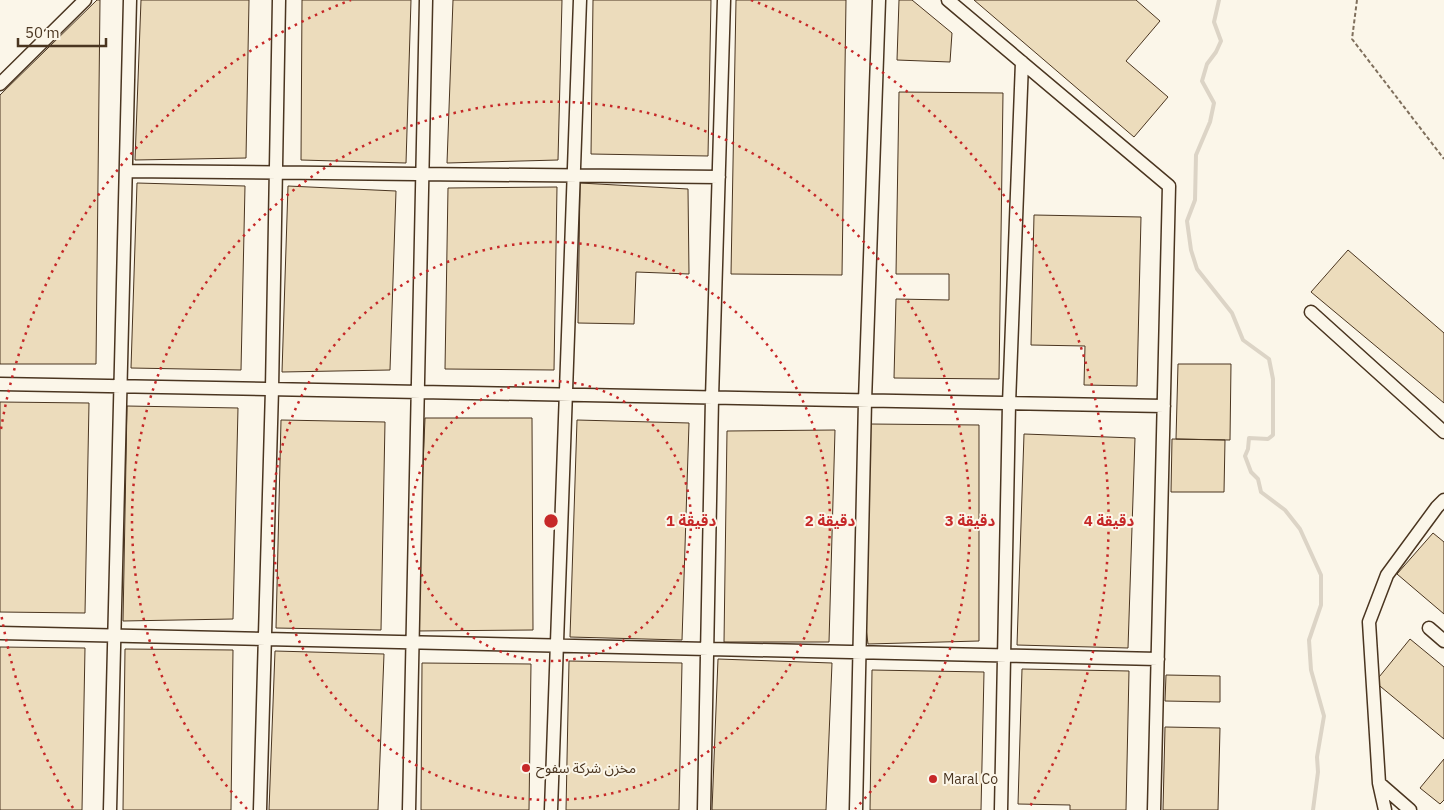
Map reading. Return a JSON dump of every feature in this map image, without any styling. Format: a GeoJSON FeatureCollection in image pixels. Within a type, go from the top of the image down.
{"type":"FeatureCollection","features":[{"type":"Feature","properties":{"kind":"lane"},"geometry":{"type":"LineString","coordinates":[[0,84],[85,0]]}},
{"type":"Feature","properties":{"kind":"lane"},"geometry":{"type":"LineString","coordinates":[[110,810],[130,0]]}},
{"type":"Feature","properties":{"kind":"lane"},"geometry":{"type":"LineString","coordinates":[[260,810],[272,389],[279,0]]}},
{"type":"Feature","properties":{"kind":"lane"},"geometry":{"type":"LineString","coordinates":[[409,810],[426,0]]}},
{"type":"Feature","properties":{"kind":"lane"},"geometry":{"type":"LineString","coordinates":[[552,810],[580,0]]}},
{"type":"Feature","properties":{"kind":"lane"},"geometry":{"type":"LineString","coordinates":[[704,810],[712,398],[724,0]]}},
{"type":"Feature","properties":{"kind":"lane"},"geometry":{"type":"LineString","coordinates":[[856,810],[865,401],[879,0]]}},
{"type":"Feature","properties":{"kind":"lane"},"geometry":{"type":"LineString","coordinates":[[950,1],[1169,186],[1154,810]]}},
{"type":"Feature","properties":{"kind":"lane"},"geometry":{"type":"LineString","coordinates":[[1001,810],[1009,404],[1022,62]]}},
{"type":"Feature","properties":{"kind":"lane"},"geometry":{"type":"LineString","coordinates":[[126,171],[718,177]]}},
{"type":"Feature","properties":{"kind":"lane"},"geometry":{"type":"LineString","coordinates":[[1311,312],[1444,432]]}},
{"type":"Feature","properties":{"kind":"lane"},"geometry":{"type":"LineString","coordinates":[[0,384],[1164,406]]}},
{"type":"Feature","properties":{"kind":"lane"},"geometry":{"type":"LineString","coordinates":[[1386,810],[1379,783],[1369,622],[1387,575],[1444,500]]}},
{"type":"Feature","properties":{"kind":"lane"},"geometry":{"type":"LineString","coordinates":[[1429,628],[1444,641]]}},
{"type":"Feature","properties":{"kind":"lane"},"geometry":{"type":"LineString","coordinates":[[0,633],[1158,659]]}},
{"type":"Feature","properties":{"kind":"lane"},"geometry":{"type":"LineString","coordinates":[[1379,783],[1410,810]]}},
{"type":"Feature","properties":{"kind":"path"},"geometry":{"type":"LineString","coordinates":[[1357,0],[1352,40],[1444,159]]}},
{"type":"Feature","properties":{"kind":"building"},"geometry":{"type":"Polygon","coordinates":[[[97,0],[100,0],[96,364],[0,364],[0,95],[97,0]]]}},
{"type":"Feature","properties":{"kind":"building"},"geometry":{"type":"Polygon","coordinates":[[[141,0],[249,0],[246,158],[135,160],[141,0]]]}},
{"type":"Feature","properties":{"kind":"building"},"geometry":{"type":"Polygon","coordinates":[[[302,0],[411,0],[406,163],[301,160],[302,0]]]}},
{"type":"Feature","properties":{"kind":"building"},"geometry":{"type":"Polygon","coordinates":[[[453,0],[562,0],[558,160],[447,163],[453,0]]]}},
{"type":"Feature","properties":{"kind":"building"},"geometry":{"type":"Polygon","coordinates":[[[593,0],[711,0],[708,156],[591,154],[593,0]]]}},
{"type":"Feature","properties":{"kind":"building"},"geometry":{"type":"Polygon","coordinates":[[[736,0],[846,0],[842,275],[731,274],[736,0]]]}},
{"type":"Feature","properties":{"kind":"building"},"geometry":{"type":"Polygon","coordinates":[[[899,0],[912,0],[952,33],[950,62],[897,60],[899,0]]]}},
{"type":"Feature","properties":{"kind":"building"},"geometry":{"type":"Polygon","coordinates":[[[974,0],[1136,0],[1160,21],[1126,61],[1168,97],[1134,137],[974,0]]]}},
{"type":"Feature","properties":{"kind":"building"},"geometry":{"type":"Polygon","coordinates":[[[899,92],[1003,93],[999,379],[894,378],[896,299],[949,300],[949,274],[896,274],[899,92]]]}},
{"type":"Feature","properties":{"kind":"building"},"geometry":{"type":"Polygon","coordinates":[[[137,183],[245,186],[241,370],[131,368],[137,183]]]}},
{"type":"Feature","properties":{"kind":"building"},"geometry":{"type":"Polygon","coordinates":[[[580,183],[688,189],[689,274],[636,272],[634,324],[578,323],[580,183]]]}},
{"type":"Feature","properties":{"kind":"building"},"geometry":{"type":"Polygon","coordinates":[[[288,186],[396,191],[390,370],[282,372],[288,186]]]}},
{"type":"Feature","properties":{"kind":"building"},"geometry":{"type":"Polygon","coordinates":[[[557,187],[554,370],[445,369],[448,188],[557,187]]]}},
{"type":"Feature","properties":{"kind":"building"},"geometry":{"type":"Polygon","coordinates":[[[1034,215],[1141,217],[1137,386],[1084,385],[1085,346],[1031,345],[1034,215]]]}},
{"type":"Feature","properties":{"kind":"building"},"geometry":{"type":"Polygon","coordinates":[[[1348,250],[1444,333],[1444,403],[1311,292],[1348,250]]]}},
{"type":"Feature","properties":{"kind":"building"},"geometry":{"type":"Polygon","coordinates":[[[1178,364],[1231,364],[1230,440],[1176,439],[1178,364]]]}},
{"type":"Feature","properties":{"kind":"building"},"geometry":{"type":"Polygon","coordinates":[[[0,402],[89,403],[85,613],[0,612],[0,402]]]}},
{"type":"Feature","properties":{"kind":"building"},"geometry":{"type":"Polygon","coordinates":[[[127,406],[238,408],[233,619],[123,621],[127,406]]]}},
{"type":"Feature","properties":{"kind":"building"},"geometry":{"type":"Polygon","coordinates":[[[425,418],[532,418],[533,630],[416,631],[425,418]]]}},
{"type":"Feature","properties":{"kind":"building"},"geometry":{"type":"Polygon","coordinates":[[[281,420],[385,422],[381,630],[276,628],[281,420]]]}},
{"type":"Feature","properties":{"kind":"building"},"geometry":{"type":"Polygon","coordinates":[[[577,420],[689,423],[682,640],[570,637],[577,420]]]}},
{"type":"Feature","properties":{"kind":"building"},"geometry":{"type":"Polygon","coordinates":[[[870,424],[979,425],[979,641],[868,644],[864,612],[870,424]]]}},
{"type":"Feature","properties":{"kind":"building"},"geometry":{"type":"Polygon","coordinates":[[[835,430],[829,642],[724,642],[727,431],[835,430]]]}},
{"type":"Feature","properties":{"kind":"building"},"geometry":{"type":"Polygon","coordinates":[[[1024,434],[1135,438],[1128,648],[1017,645],[1024,434]]]}},
{"type":"Feature","properties":{"kind":"building"},"geometry":{"type":"Polygon","coordinates":[[[1172,439],[1225,440],[1224,492],[1171,492],[1172,439]]]}},
{"type":"Feature","properties":{"kind":"building"},"geometry":{"type":"Polygon","coordinates":[[[1433,533],[1444,542],[1444,614],[1397,574],[1433,533]]]}},
{"type":"Feature","properties":{"kind":"building"},"geometry":{"type":"Polygon","coordinates":[[[1410,639],[1444,667],[1444,739],[1375,682],[1410,639]]]}},
{"type":"Feature","properties":{"kind":"building"},"geometry":{"type":"Polygon","coordinates":[[[0,647],[85,648],[82,810],[0,810],[0,647]]]}},
{"type":"Feature","properties":{"kind":"building"},"geometry":{"type":"Polygon","coordinates":[[[125,649],[233,650],[231,810],[123,810],[125,649]]]}},
{"type":"Feature","properties":{"kind":"building"},"geometry":{"type":"Polygon","coordinates":[[[275,651],[384,654],[378,810],[269,810],[275,651]]]}},
{"type":"Feature","properties":{"kind":"building"},"geometry":{"type":"Polygon","coordinates":[[[718,659],[832,663],[826,810],[712,810],[718,659]]]}},
{"type":"Feature","properties":{"kind":"building"},"geometry":{"type":"Polygon","coordinates":[[[569,661],[682,663],[679,810],[566,810],[569,661]]]}},
{"type":"Feature","properties":{"kind":"building"},"geometry":{"type":"Polygon","coordinates":[[[422,663],[531,664],[529,810],[421,810],[422,663]]]}},
{"type":"Feature","properties":{"kind":"building"},"geometry":{"type":"Polygon","coordinates":[[[1022,669],[1129,671],[1126,810],[1070,810],[1070,805],[1018,804],[1022,669]]]}},
{"type":"Feature","properties":{"kind":"building"},"geometry":{"type":"Polygon","coordinates":[[[872,670],[984,672],[981,810],[870,810],[872,670]]]}},
{"type":"Feature","properties":{"kind":"building"},"geometry":{"type":"Polygon","coordinates":[[[1166,675],[1220,676],[1220,702],[1165,701],[1166,675]]]}},
{"type":"Feature","properties":{"kind":"building"},"geometry":{"type":"Polygon","coordinates":[[[1165,727],[1220,728],[1218,810],[1163,810],[1165,727]]]}},
{"type":"Feature","properties":{"kind":"building"},"geometry":{"type":"Polygon","coordinates":[[[1444,759],[1444,800],[1440,804],[1420,788],[1444,759]]]}},
{"type":"Feature","properties":{"kind":"waterway"},"geometry":{"type":"LineString","coordinates":[[1219,0],[1214,22],[1221,41],[1207,64],[1202,81],[1214,103],[1210,122],[1196,155],[1195,200],[1187,221],[1191,250],[1197,269],[1232,313],[1243,340],[1269,359],[1273,379],[1273,435],[1268,439],[1249,438],[1245,456],[1251,472],[1258,479],[1261,492],[1285,510],[1300,529],[1321,575],[1321,605],[1309,640],[1311,670],[1324,716],[1317,757],[1318,772],[1313,810]]}},
{"type":"Feature","properties":{"kind":"place","name":"مخزن شركة سفوح"},"geometry":{"type":"Point","coordinates":[526,768]}},
{"type":"Feature","properties":{"kind":"place","name":"Maral Co"},"geometry":{"type":"Point","coordinates":[933,779]}}]}
